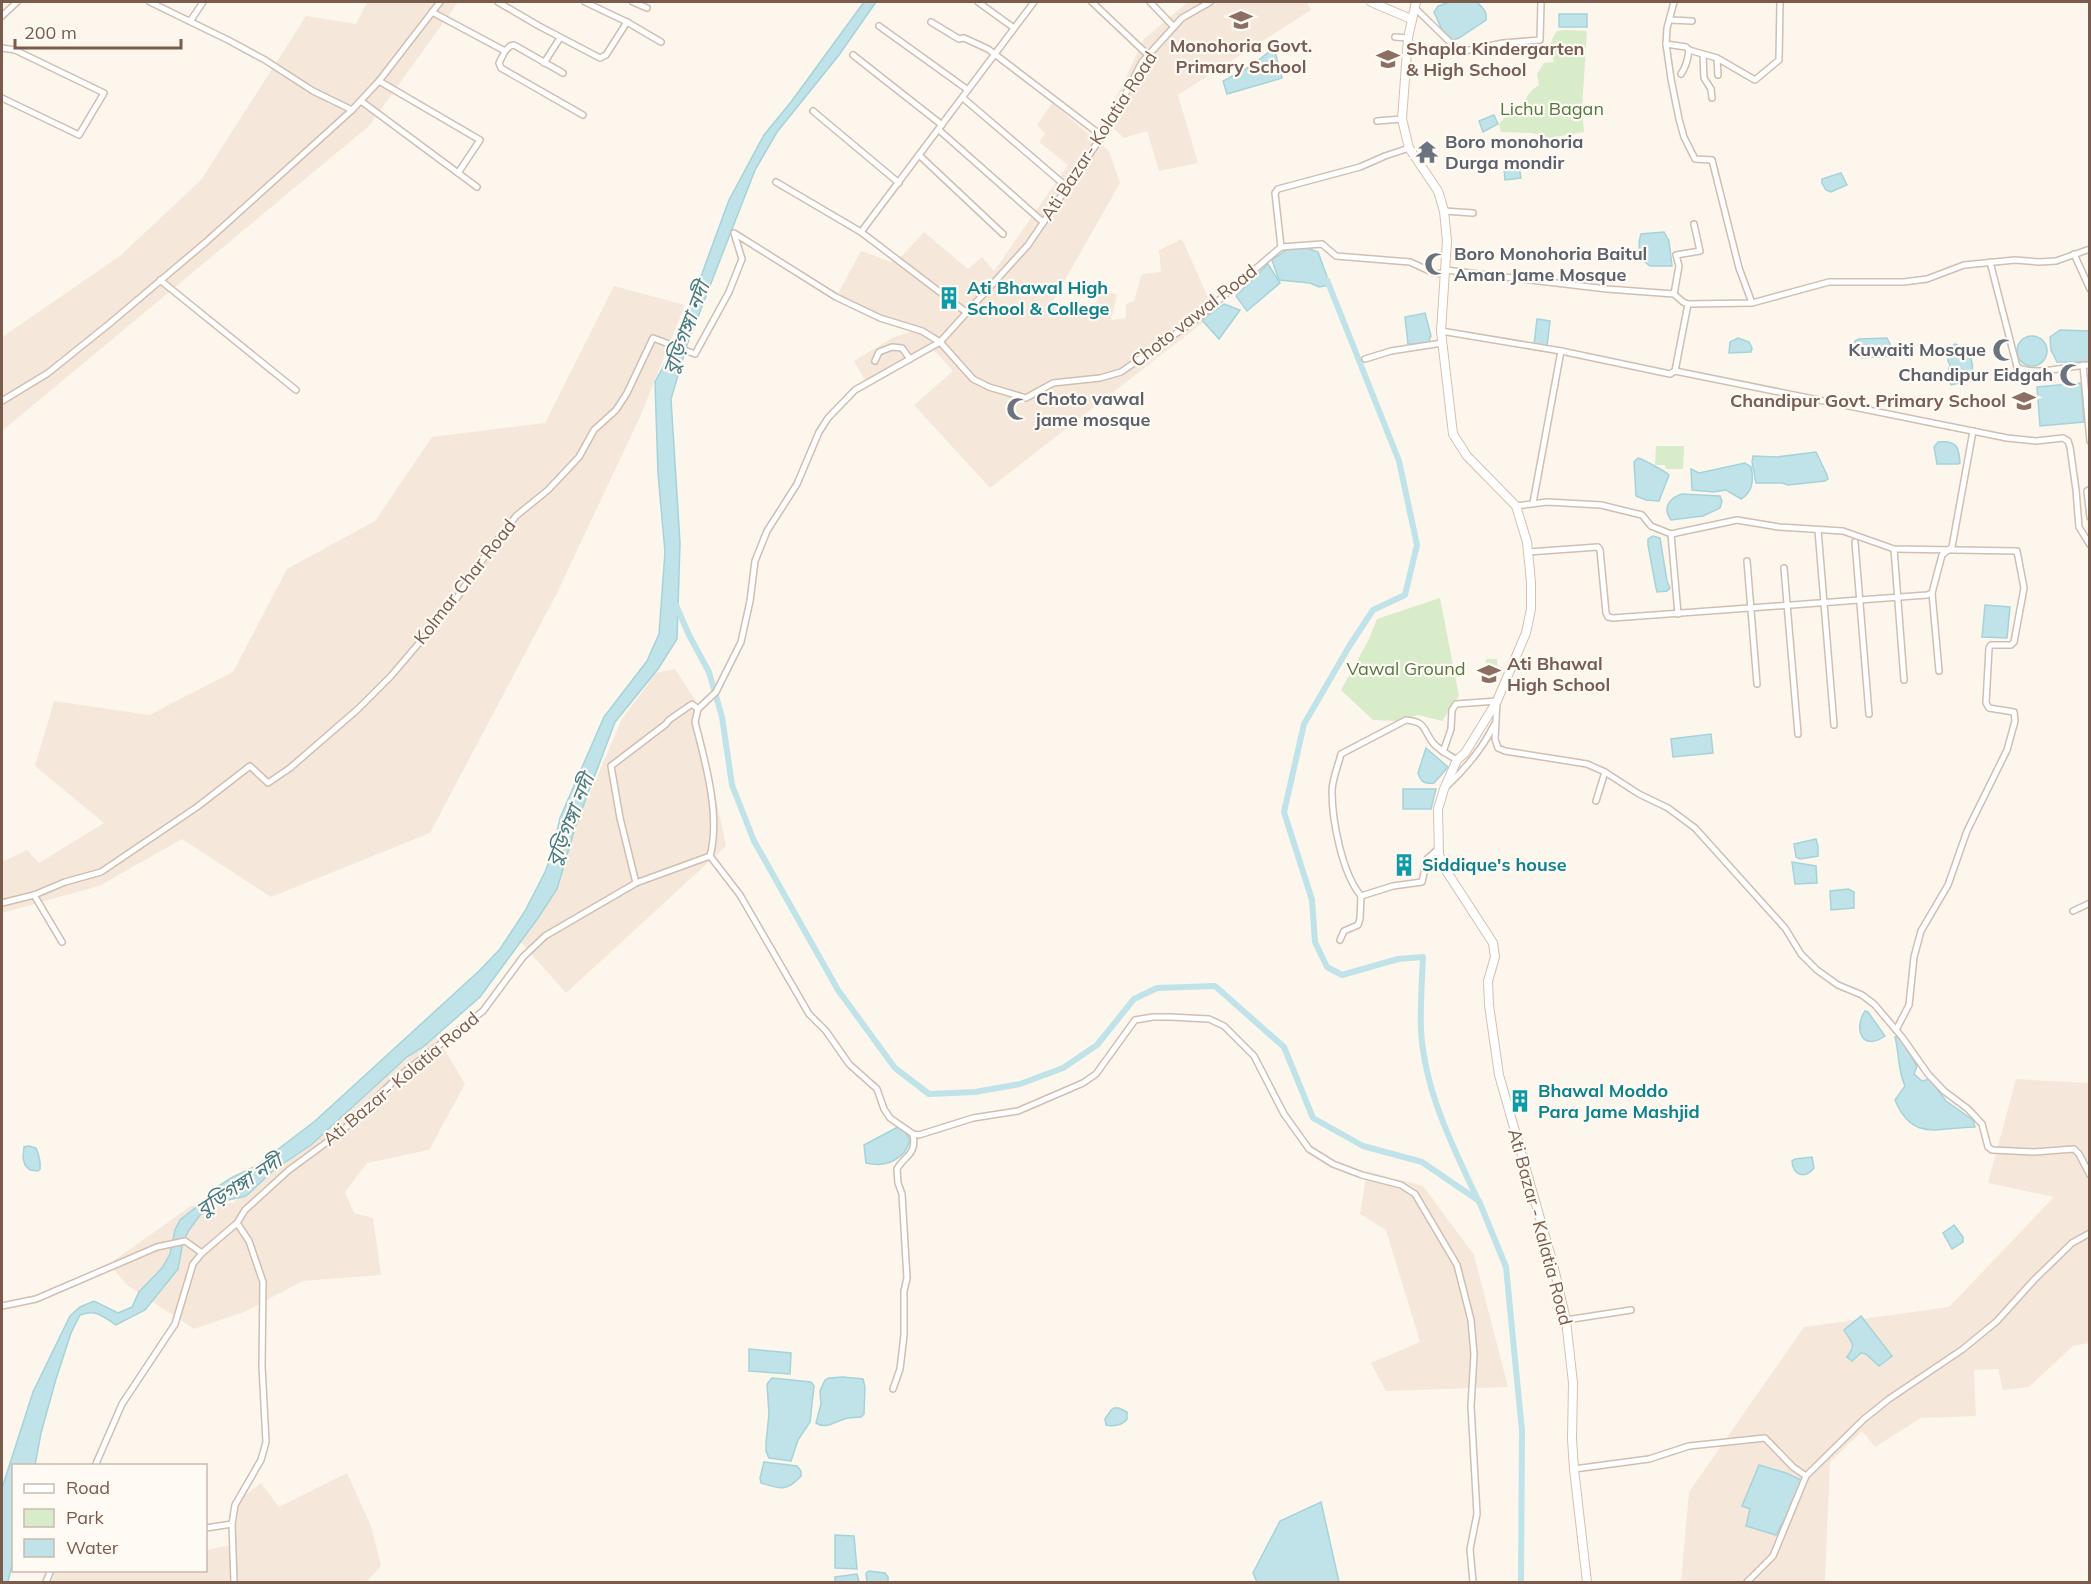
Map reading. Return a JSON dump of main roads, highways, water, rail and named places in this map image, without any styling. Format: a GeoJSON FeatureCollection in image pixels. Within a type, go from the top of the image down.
{"type":"FeatureCollection","features":[{"type":"Feature","properties":{"kind":"main road"},"geometry":{"type":"LineString","coordinates":[[1371,2],[1411,19],[1415,4]]}},
{"type":"Feature","properties":{"kind":"main road","name":"Ati Bazar - Kalatia Road"},"geometry":{"type":"LineString","coordinates":[[1411,19],[1402,119],[1409,148],[1438,191],[1444,211],[1447,241],[1441,330],[1453,434],[1467,456],[1516,506],[1527,542],[1531,582],[1531,609],[1526,633],[1497,701],[1465,753],[1456,760],[1444,789],[1438,808],[1439,855],[1447,872],[1493,943],[1495,957],[1488,981],[1489,1005],[1499,1075],[1553,1264],[1566,1320],[1573,1383],[1574,1468],[1587,1582]]}},
{"type":"Feature","properties":{"kind":"water","name":"বুড়িগঙ্গা নদী"},"geometry":{"type":"Polygon","coordinates":[[[864,2],[876,2],[839,55],[777,132],[755,170],[687,345],[671,399],[680,543],[677,639],[658,669],[615,722],[575,828],[557,889],[480,997],[423,1047],[407,1057],[311,1145],[275,1169],[246,1196],[214,1203],[204,1210],[183,1242],[178,1269],[145,1310],[116,1325],[95,1313],[80,1315],[71,1333],[56,1379],[35,1464],[12,1464],[12,1565],[8,1582],[2,1582],[2,1488],[33,1392],[70,1316],[80,1307],[94,1301],[118,1313],[132,1307],[139,1292],[162,1268],[170,1254],[175,1230],[180,1220],[217,1187],[256,1166],[315,1121],[479,971],[500,949],[525,911],[545,872],[553,851],[560,818],[604,717],[647,661],[659,634],[665,552],[658,473],[655,382],[678,339],[729,200],[764,135],[864,2]]]}},
{"type":"Feature","properties":{"kind":"water"},"geometry":{"type":"Polygon","coordinates":[[[1449,2],[1477,2],[1485,12],[1486,20],[1453,40],[1443,32],[1434,12],[1438,6],[1449,2]]]}},
{"type":"Feature","properties":{"kind":"water"},"geometry":{"type":"Polygon","coordinates":[[[1559,14],[1587,14],[1587,27],[1559,27],[1559,14]]]}},
{"type":"Feature","properties":{"kind":"water"},"geometry":{"type":"Polygon","coordinates":[[[1274,48],[1282,78],[1227,94],[1223,81],[1251,66],[1274,48]]]}},
{"type":"Feature","properties":{"kind":"water"},"geometry":{"type":"Polygon","coordinates":[[[1494,115],[1498,124],[1483,132],[1479,121],[1494,115]]]}},
{"type":"Feature","properties":{"kind":"water"},"geometry":{"type":"Polygon","coordinates":[[[1519,166],[1521,178],[1505,180],[1504,168],[1519,166]]]}},
{"type":"Feature","properties":{"kind":"water"},"geometry":{"type":"Polygon","coordinates":[[[1841,173],[1847,185],[1831,192],[1826,190],[1822,179],[1841,173]]]}},
{"type":"Feature","properties":{"kind":"water"},"geometry":{"type":"Polygon","coordinates":[[[1664,232],[1669,241],[1672,266],[1650,266],[1640,258],[1641,234],[1664,232]]]}},
{"type":"Feature","properties":{"kind":"water"},"geometry":{"type":"Polygon","coordinates":[[[1292,246],[1318,252],[1330,285],[1319,287],[1310,283],[1279,280],[1272,260],[1292,246]]]}},
{"type":"Feature","properties":{"kind":"water"},"geometry":{"type":"Polygon","coordinates":[[[1268,264],[1280,283],[1247,311],[1236,296],[1268,264]]]}},
{"type":"Feature","properties":{"kind":"water"},"geometry":{"type":"Polygon","coordinates":[[[1224,304],[1240,310],[1219,339],[1202,320],[1224,304]]]}},
{"type":"Feature","properties":{"kind":"water"},"geometry":{"type":"Polygon","coordinates":[[[1425,313],[1431,336],[1428,343],[1408,344],[1405,317],[1425,313]]]}},
{"type":"Feature","properties":{"kind":"water"},"geometry":{"type":"Polygon","coordinates":[[[1537,319],[1550,321],[1547,346],[1534,344],[1537,319]]]}},
{"type":"Feature","properties":{"kind":"water"},"geometry":{"type":"Polygon","coordinates":[[[2060,330],[2089,331],[2089,362],[2057,362],[2051,350],[2050,337],[2060,330]]]}},
{"type":"Feature","properties":{"kind":"water"},"geometry":{"type":"Polygon","coordinates":[[[2032,336],[2043,340],[2047,351],[2043,362],[2032,366],[2021,362],[2017,351],[2021,340],[2032,336]]]}},
{"type":"Feature","properties":{"kind":"water"},"geometry":{"type":"Polygon","coordinates":[[[1738,338],[1749,342],[1751,352],[1729,353],[1730,342],[1738,338]]]}},
{"type":"Feature","properties":{"kind":"water"},"geometry":{"type":"Polygon","coordinates":[[[1887,338],[1892,348],[1890,356],[1861,358],[1856,355],[1855,341],[1887,338]]]}},
{"type":"Feature","properties":{"kind":"water"},"geometry":{"type":"Polygon","coordinates":[[[1955,344],[1961,346],[1969,354],[1972,370],[1969,381],[1951,385],[1947,374],[1950,365],[1948,349],[1955,344]]]}},
{"type":"Feature","properties":{"kind":"water"},"geometry":{"type":"Polygon","coordinates":[[[2081,383],[2084,422],[2040,426],[2037,387],[2081,383]]]}},
{"type":"Feature","properties":{"kind":"water"},"geometry":{"type":"Polygon","coordinates":[[[1938,442],[1953,443],[1959,452],[1960,463],[1937,464],[1934,447],[1938,442]]]}},
{"type":"Feature","properties":{"kind":"water"},"geometry":{"type":"Polygon","coordinates":[[[1816,452],[1827,475],[1828,479],[1825,481],[1788,485],[1756,483],[1753,456],[1777,457],[1816,452]]]}},
{"type":"Feature","properties":{"kind":"water"},"geometry":{"type":"Polygon","coordinates":[[[1638,458],[1669,475],[1659,501],[1636,496],[1634,462],[1638,458]]]}},
{"type":"Feature","properties":{"kind":"water"},"geometry":{"type":"Polygon","coordinates":[[[1745,463],[1751,467],[1752,481],[1748,493],[1741,499],[1726,490],[1714,492],[1692,490],[1691,469],[1699,473],[1745,463]]]}},
{"type":"Feature","properties":{"kind":"water"},"geometry":{"type":"Polygon","coordinates":[[[1682,494],[1720,496],[1722,501],[1720,508],[1703,516],[1671,520],[1667,511],[1668,504],[1682,494]]]}},
{"type":"Feature","properties":{"kind":"water"},"geometry":{"type":"Polygon","coordinates":[[[1653,536],[1660,538],[1670,588],[1667,591],[1657,592],[1648,545],[1648,539],[1653,536]]]}},
{"type":"Feature","properties":{"kind":"water"},"geometry":{"type":"Polygon","coordinates":[[[1985,605],[2010,607],[2007,638],[1982,637],[1985,605]]]}},
{"type":"Feature","properties":{"kind":"water"},"geometry":{"type":"Polygon","coordinates":[[[1711,734],[1713,753],[1673,757],[1671,739],[1711,734]]]}},
{"type":"Feature","properties":{"kind":"water"},"geometry":{"type":"Polygon","coordinates":[[[1426,748],[1448,767],[1434,783],[1423,782],[1418,773],[1426,748]]]}},
{"type":"Feature","properties":{"kind":"water"},"geometry":{"type":"Polygon","coordinates":[[[1403,789],[1436,789],[1431,809],[1403,809],[1403,789]]]}},
{"type":"Feature","properties":{"kind":"water"},"geometry":{"type":"Polygon","coordinates":[[[1816,839],[1818,856],[1800,859],[1796,857],[1794,844],[1816,839]]]}},
{"type":"Feature","properties":{"kind":"water"},"geometry":{"type":"Polygon","coordinates":[[[1792,862],[1816,866],[1817,883],[1795,884],[1792,862]]]}},
{"type":"Feature","properties":{"kind":"water"},"geometry":{"type":"Polygon","coordinates":[[[1848,889],[1854,892],[1854,908],[1831,910],[1830,891],[1848,889]]]}},
{"type":"Feature","properties":{"kind":"water"},"geometry":{"type":"Polygon","coordinates":[[[1865,1011],[1885,1036],[1877,1040],[1865,1040],[1860,1031],[1860,1025],[1865,1011]]]}},
{"type":"Feature","properties":{"kind":"water"},"geometry":{"type":"Polygon","coordinates":[[[1895,1037],[1900,1037],[1917,1066],[1914,1074],[1922,1081],[1930,1079],[1946,1101],[1973,1120],[1975,1127],[1928,1130],[1910,1122],[1902,1114],[1895,1100],[1905,1086],[1895,1037]]]}},
{"type":"Feature","properties":{"kind":"water"},"geometry":{"type":"Polygon","coordinates":[[[898,1127],[910,1140],[904,1152],[887,1163],[866,1163],[864,1145],[898,1127]]]}},
{"type":"Feature","properties":{"kind":"water"},"geometry":{"type":"Polygon","coordinates":[[[24,1147],[36,1148],[38,1153],[40,1169],[38,1171],[30,1170],[25,1165],[24,1147]]]}},
{"type":"Feature","properties":{"kind":"water"},"geometry":{"type":"Polygon","coordinates":[[[1812,1157],[1814,1168],[1807,1174],[1797,1173],[1792,1161],[1812,1157]]]}},
{"type":"Feature","properties":{"kind":"water"},"geometry":{"type":"Polygon","coordinates":[[[1954,1225],[1963,1237],[1963,1242],[1952,1249],[1943,1233],[1954,1225]]]}},
{"type":"Feature","properties":{"kind":"water"},"geometry":{"type":"Polygon","coordinates":[[[1861,1316],[1892,1356],[1879,1366],[1866,1354],[1861,1353],[1852,1361],[1847,1357],[1853,1346],[1844,1330],[1861,1316]]]}},
{"type":"Feature","properties":{"kind":"water"},"geometry":{"type":"Polygon","coordinates":[[[749,1349],[791,1353],[790,1374],[749,1371],[749,1349]]]}},
{"type":"Feature","properties":{"kind":"water"},"geometry":{"type":"Polygon","coordinates":[[[843,1377],[863,1379],[864,1414],[861,1417],[847,1418],[824,1426],[816,1423],[821,1404],[820,1391],[825,1380],[843,1377]]]}},
{"type":"Feature","properties":{"kind":"water"},"geometry":{"type":"Polygon","coordinates":[[[772,1378],[811,1382],[814,1386],[810,1422],[798,1440],[791,1461],[769,1458],[766,1451],[769,1414],[767,1384],[772,1378]]]}},
{"type":"Feature","properties":{"kind":"water"},"geometry":{"type":"Polygon","coordinates":[[[1114,1408],[1127,1412],[1127,1419],[1118,1425],[1106,1425],[1105,1419],[1114,1408]]]}},
{"type":"Feature","properties":{"kind":"water"},"geometry":{"type":"Polygon","coordinates":[[[764,1462],[797,1466],[801,1471],[801,1476],[792,1485],[783,1488],[761,1483],[764,1462]]]}},
{"type":"Feature","properties":{"kind":"water"},"geometry":{"type":"Polygon","coordinates":[[[1759,1465],[1801,1480],[1794,1501],[1776,1535],[1746,1526],[1750,1509],[1742,1506],[1759,1465]]]}},
{"type":"Feature","properties":{"kind":"water"},"geometry":{"type":"Polygon","coordinates":[[[1321,1502],[1339,1582],[1257,1582],[1253,1573],[1280,1521],[1321,1502]]]}},
{"type":"Feature","properties":{"kind":"water"},"geometry":{"type":"Polygon","coordinates":[[[835,1535],[854,1536],[857,1569],[835,1568],[835,1535]]]}},
{"type":"Feature","properties":{"kind":"water"},"geometry":{"type":"Polygon","coordinates":[[[869,1571],[885,1573],[888,1582],[867,1582],[866,1573],[869,1571]]]}},
{"type":"Feature","properties":{"kind":"water"},"geometry":{"type":"Polygon","coordinates":[[[857,1574],[859,1582],[835,1582],[835,1577],[857,1574]]]}},
{"type":"Feature","properties":{"kind":"waterway"},"geometry":{"type":"LineString","coordinates":[[1327,280],[1399,461],[1417,545],[1405,595],[1373,610],[1304,724],[1284,812],[1312,900],[1315,942],[1327,967],[1342,975],[1398,959],[1423,957],[1421,1031],[1428,1076],[1442,1118],[1478,1200]]}},
{"type":"Feature","properties":{"kind":"waterway"},"geometry":{"type":"LineString","coordinates":[[676,605],[709,672],[722,717],[732,785],[754,841],[838,990],[895,1068],[929,1094],[975,1092],[1020,1084],[1063,1068],[1097,1045],[1134,999],[1157,988],[1215,986],[1284,1047],[1313,1118],[1363,1146],[1422,1162],[1479,1201],[1506,1267],[1522,1431],[1521,1582]]}},
{"type":"Feature","properties":{"kind":"place","name":"Monohoria Govt. Primary School"},"geometry":{"type":"Point","coordinates":[1241,20]}},
{"type":"Feature","properties":{"kind":"place","name":"Shapla Kindergarten & High School"},"geometry":{"type":"Point","coordinates":[1388,59]}},
{"type":"Feature","properties":{"kind":"place","name":"Boro monohoria Durga mondir"},"geometry":{"type":"Point","coordinates":[1427,152]}},
{"type":"Feature","properties":{"kind":"place","name":"Boro Monohoria Baitul Aman Jame Mosque"},"geometry":{"type":"Point","coordinates":[1436,264]}},
{"type":"Feature","properties":{"kind":"place","name":"Ati Bhawal High School & College"},"geometry":{"type":"Point","coordinates":[949,298]}},
{"type":"Feature","properties":{"kind":"place","name":"Kuwaiti Mosque"},"geometry":{"type":"Point","coordinates":[2004,350]}},
{"type":"Feature","properties":{"kind":"place","name":"Chandipur Eidgah"},"geometry":{"type":"Point","coordinates":[2071,375]}},
{"type":"Feature","properties":{"kind":"place","name":"Chandipur Govt. Primary School"},"geometry":{"type":"Point","coordinates":[2024,401]}},
{"type":"Feature","properties":{"kind":"place","name":"Choto vawal jame mosque"},"geometry":{"type":"Point","coordinates":[1018,409]}},
{"type":"Feature","properties":{"kind":"place","name":"Ati Bhawal High School"},"geometry":{"type":"Point","coordinates":[1489,674]}},
{"type":"Feature","properties":{"kind":"place","name":"Siddique's house"},"geometry":{"type":"Point","coordinates":[1404,865]}},
{"type":"Feature","properties":{"kind":"place","name":"Bhawal Moddo Para Jame Mashjid"},"geometry":{"type":"Point","coordinates":[1520,1101]}},
{"type":"Feature","properties":{"kind":"park label","name":"Lichu Bagan"},"geometry":{"type":"Point","coordinates":[1552,109]}},
{"type":"Feature","properties":{"kind":"park label","name":"Vawal Ground"},"geometry":{"type":"Point","coordinates":[1406,669]}}]}
